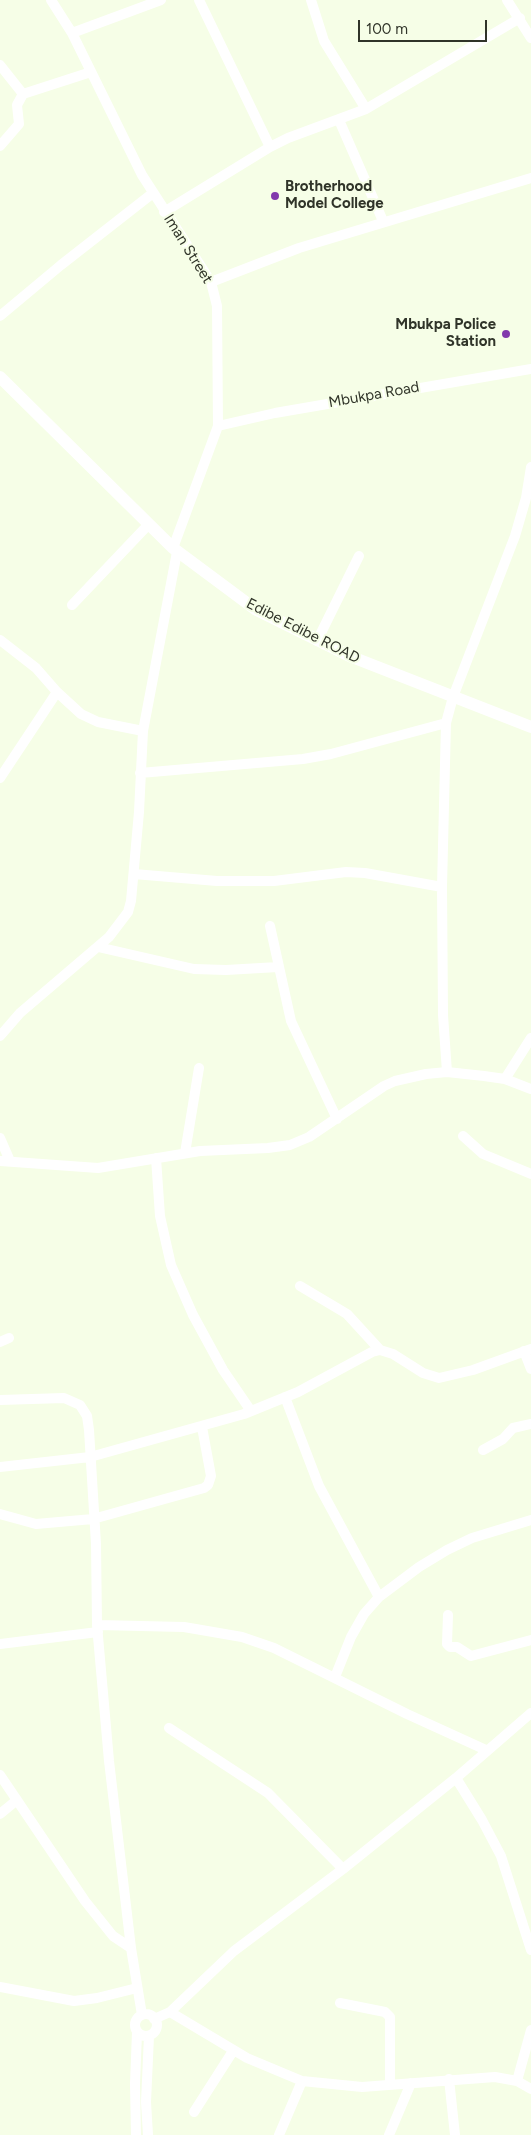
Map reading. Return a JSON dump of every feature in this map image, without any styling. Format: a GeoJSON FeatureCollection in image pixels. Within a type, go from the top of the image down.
{"type":"FeatureCollection","features":[{"type":"Feature","properties":{"kind":"main road","name":"Edibe Edibe ROAD"},"geometry":{"type":"LineString","coordinates":[[0,377],[18,397],[84,459],[175,550],[255,608],[352,657],[531,727]]}},
{"type":"Feature","properties":{"kind":"street","name":"Iman Street"},"geometry":{"type":"LineString","coordinates":[[0,1036],[20,1013],[121,924],[128,912],[134,874],[143,731],[175,550],[218,426],[217,306],[211,282],[164,212],[124,142],[72,33],[51,0]]}},
{"type":"Feature","properties":{"kind":"street"},"geometry":{"type":"LineString","coordinates":[[72,33],[161,0]]}},
{"type":"Feature","properties":{"kind":"street"},"geometry":{"type":"LineString","coordinates":[[199,0],[270,147]]}},
{"type":"Feature","properties":{"kind":"street"},"geometry":{"type":"LineString","coordinates":[[311,0],[324,41],[366,109]]}},
{"type":"Feature","properties":{"kind":"street"},"geometry":{"type":"LineString","coordinates":[[507,0],[525,20],[531,38]]}},
{"type":"Feature","properties":{"kind":"street"},"geometry":{"type":"LineString","coordinates":[[164,212],[270,147],[288,138],[366,109],[525,20]]}},
{"type":"Feature","properties":{"kind":"street"},"geometry":{"type":"LineString","coordinates":[[0,65],[24,94]]}},
{"type":"Feature","properties":{"kind":"street"},"geometry":{"type":"LineString","coordinates":[[0,146],[19,124],[17,105],[24,94],[91,72]]}},
{"type":"Feature","properties":{"kind":"street"},"geometry":{"type":"LineString","coordinates":[[339,120],[383,221]]}},
{"type":"Feature","properties":{"kind":"street"},"geometry":{"type":"LineString","coordinates":[[211,282],[299,248],[383,221],[531,178]]}},
{"type":"Feature","properties":{"kind":"street"},"geometry":{"type":"LineString","coordinates":[[0,316],[153,192]]}},
{"type":"Feature","properties":{"kind":"street","name":"Mbukpa Road"},"geometry":{"type":"LineString","coordinates":[[218,426],[275,413],[531,369]]}},
{"type":"Feature","properties":{"kind":"street"},"geometry":{"type":"LineString","coordinates":[[447,1072],[443,1015],[442,888],[446,724],[454,697],[529,499],[531,467]]}},
{"type":"Feature","properties":{"kind":"street"},"geometry":{"type":"LineString","coordinates":[[72,605],[148,525]]}},
{"type":"Feature","properties":{"kind":"street"},"geometry":{"type":"LineString","coordinates":[[317,641],[359,556]]}},
{"type":"Feature","properties":{"kind":"street"},"geometry":{"type":"LineString","coordinates":[[0,640],[36,668],[57,692],[81,714],[98,722],[143,731]]}},
{"type":"Feature","properties":{"kind":"street"},"geometry":{"type":"LineString","coordinates":[[0,778],[57,692]]}},
{"type":"Feature","properties":{"kind":"street"},"geometry":{"type":"LineString","coordinates":[[140,773],[277,762],[322,756],[446,724]]}},
{"type":"Feature","properties":{"kind":"street"},"geometry":{"type":"LineString","coordinates":[[134,874],[217,880],[274,881],[346,872],[365,872],[442,888]]}},
{"type":"Feature","properties":{"kind":"street"},"geometry":{"type":"LineString","coordinates":[[270,926],[291,1021],[337,1119]]}},
{"type":"Feature","properties":{"kind":"street"},"geometry":{"type":"LineString","coordinates":[[98,946],[194,968],[226,970],[278,967]]}},
{"type":"Feature","properties":{"kind":"street"},"geometry":{"type":"LineString","coordinates":[[505,1079],[531,1038]]}},
{"type":"Feature","properties":{"kind":"street"},"geometry":{"type":"LineString","coordinates":[[185,1153],[199,1068]]}},
{"type":"Feature","properties":{"kind":"street"},"geometry":{"type":"LineString","coordinates":[[0,1138],[5,1161],[98,1168],[185,1153],[228,1148],[268,1148],[301,1142],[337,1119],[364,1098],[395,1081],[447,1072],[505,1079],[531,1089]]}},
{"type":"Feature","properties":{"kind":"street"},"geometry":{"type":"LineString","coordinates":[[464,1136],[483,1154],[531,1174]]}},
{"type":"Feature","properties":{"kind":"street"},"geometry":{"type":"LineString","coordinates":[[156,1158],[160,1216],[171,1265],[193,1315],[223,1370],[252,1411]]}},
{"type":"Feature","properties":{"kind":"street"},"geometry":{"type":"LineString","coordinates":[[300,1286],[347,1314],[380,1350],[393,1354],[423,1373],[439,1378],[473,1370],[528,1350],[531,1369]]}},
{"type":"Feature","properties":{"kind":"street"},"geometry":{"type":"LineString","coordinates":[[0,1467],[90,1457],[202,1427],[252,1411],[285,1397],[372,1352],[380,1350]]}},
{"type":"Feature","properties":{"kind":"street"},"geometry":{"type":"LineString","coordinates":[[285,1397],[320,1486],[379,1597]]}},
{"type":"Feature","properties":{"kind":"street"},"geometry":{"type":"LineString","coordinates":[[0,1400],[64,1398],[80,1405],[87,1416],[90,1430],[97,1629],[110,1770],[131,1948],[142,2015]]}},
{"type":"Feature","properties":{"kind":"street"},"geometry":{"type":"LineString","coordinates":[[483,1450],[503,1438],[513,1428],[531,1424]]}},
{"type":"Feature","properties":{"kind":"street"},"geometry":{"type":"LineString","coordinates":[[0,1514],[36,1524],[93,1519],[208,1484],[211,1476],[202,1427]]}},
{"type":"Feature","properties":{"kind":"street"},"geometry":{"type":"LineString","coordinates":[[335,1677],[351,1637],[364,1614],[379,1597],[419,1567],[447,1550],[472,1538],[531,1520]]}},
{"type":"Feature","properties":{"kind":"street"},"geometry":{"type":"LineString","coordinates":[[448,1616],[447,1644],[450,1647],[457,1647],[471,1656],[531,1640]]}},
{"type":"Feature","properties":{"kind":"street"},"geometry":{"type":"LineString","coordinates":[[0,1644],[97,1629],[184,1627],[242,1637],[274,1648],[407,1714],[486,1750]]}},
{"type":"Feature","properties":{"kind":"street"},"geometry":{"type":"LineString","coordinates":[[154,2019],[170,2012],[234,1951],[343,1869],[456,1778],[486,1750],[531,1713]]}},
{"type":"Feature","properties":{"kind":"street"},"geometry":{"type":"LineString","coordinates":[[169,1728],[268,1794],[343,1869]]}},
{"type":"Feature","properties":{"kind":"street"},"geometry":{"type":"LineString","coordinates":[[0,1775],[85,1901],[113,1936],[131,1948]]}},
{"type":"Feature","properties":{"kind":"street"},"geometry":{"type":"LineString","coordinates":[[456,1778],[482,1820],[500,1856],[531,1950]]}},
{"type":"Feature","properties":{"kind":"street"},"geometry":{"type":"LineString","coordinates":[[0,1814],[18,1800]]}},
{"type":"Feature","properties":{"kind":"street"},"geometry":{"type":"LineString","coordinates":[[0,1987],[74,2001],[97,1998],[137,1988]]}},
{"type":"Feature","properties":{"kind":"street"},"geometry":{"type":"LineString","coordinates":[[340,2003],[385,2012],[390,2017],[390,2084]]}},
{"type":"Feature","properties":{"kind":"street"},"geometry":{"type":"LineString","coordinates":[[170,2012],[233,2051],[302,2081],[362,2087],[495,2077],[517,2081],[531,2089]]}},
{"type":"Feature","properties":{"kind":"street"},"geometry":{"type":"LineString","coordinates":[[136,2135],[136,2022],[142,2015],[150,2015],[154,2019],[156,2030],[149,2036],[143,2036],[137,2032]]}},
{"type":"Feature","properties":{"kind":"street"},"geometry":{"type":"LineString","coordinates":[[517,2081],[531,2030]]}},
{"type":"Feature","properties":{"kind":"street"},"geometry":{"type":"LineString","coordinates":[[148,2135],[146,2102],[149,2036]]}},
{"type":"Feature","properties":{"kind":"street"},"geometry":{"type":"LineString","coordinates":[[194,2112],[233,2051]]}},
{"type":"Feature","properties":{"kind":"street"},"geometry":{"type":"LineString","coordinates":[[449,2079],[455,2135]]}},
{"type":"Feature","properties":{"kind":"street"},"geometry":{"type":"LineString","coordinates":[[279,2135],[302,2081]]}},
{"type":"Feature","properties":{"kind":"street"},"geometry":{"type":"LineString","coordinates":[[390,2135],[411,2083]]}},
{"type":"Feature","properties":{"kind":"place","name":"Brotherhood Model College"},"geometry":{"type":"Point","coordinates":[275,196]}},
{"type":"Feature","properties":{"kind":"place","name":"Mbukpa Police Station"},"geometry":{"type":"Point","coordinates":[506,334]}}]}
